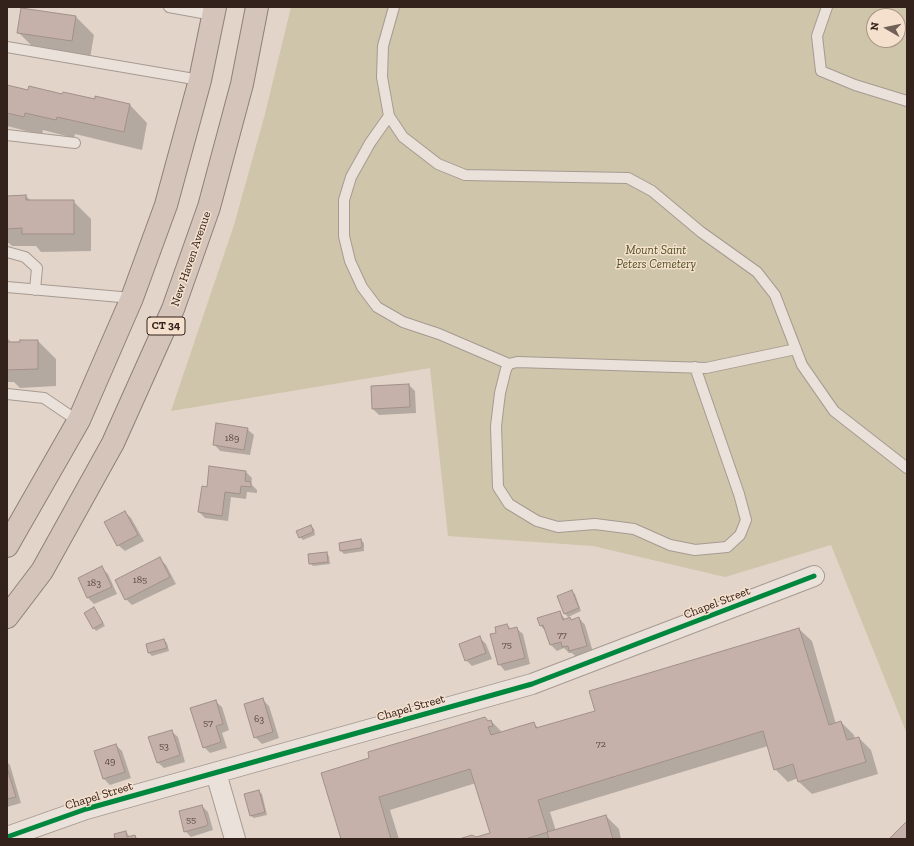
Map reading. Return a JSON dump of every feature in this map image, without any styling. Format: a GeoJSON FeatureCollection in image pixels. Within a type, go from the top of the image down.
{"type":"FeatureCollection","features":[{"type":"Feature","properties":{"kind":"highway","name":"New Haven Avenue"},"geometry":{"type":"LineString","coordinates":[[7,617],[42,571],[113,443],[173,309],[208,207],[242,84],[257,7]]}},
{"type":"Feature","properties":{"kind":"highway"},"geometry":{"type":"LineString","coordinates":[[7,546],[78,421],[132,298],[166,205],[200,80],[214,11]]}},
{"type":"Feature","properties":{"kind":"street","name":"Chapel Street"},"geometry":{"type":"LineString","coordinates":[[7,837],[86,809],[532,684],[814,576]]}},
{"type":"Feature","properties":{"kind":"street"},"geometry":{"type":"LineString","coordinates":[[216,773],[235,839]]}},
{"type":"Feature","properties":{"kind":"lane"},"geometry":{"type":"LineString","coordinates":[[169,7],[214,11]]}},
{"type":"Feature","properties":{"kind":"lane"},"geometry":{"type":"LineString","coordinates":[[394,7],[383,46],[382,77],[389,116],[403,137],[438,164],[465,175],[628,178],[652,191],[701,232],[757,272],[775,296],[802,365],[834,411],[907,468]]}},
{"type":"Feature","properties":{"kind":"lane"},"geometry":{"type":"LineString","coordinates":[[827,7],[817,36],[821,71],[855,85],[907,101]]}},
{"type":"Feature","properties":{"kind":"lane"},"geometry":{"type":"LineString","coordinates":[[7,47],[200,80]]}},
{"type":"Feature","properties":{"kind":"lane"},"geometry":{"type":"LineString","coordinates":[[389,116],[370,143],[350,177],[344,200],[344,236],[350,261],[362,287],[378,307],[403,322],[438,334],[509,364],[517,362],[706,368],[796,349]]}},
{"type":"Feature","properties":{"kind":"lane"},"geometry":{"type":"LineString","coordinates":[[7,135],[76,143]]}},
{"type":"Feature","properties":{"kind":"lane"},"geometry":{"type":"LineString","coordinates":[[7,252],[26,256],[37,268],[35,290]]}},
{"type":"Feature","properties":{"kind":"lane"},"geometry":{"type":"LineString","coordinates":[[7,287],[132,298]]}},
{"type":"Feature","properties":{"kind":"lane"},"geometry":{"type":"LineString","coordinates":[[509,364],[506,369],[500,393],[496,426],[498,487],[509,504],[537,521],[558,527],[594,524],[634,529],[670,545],[695,550],[727,547],[740,536],[746,520],[739,494],[695,367]]}},
{"type":"Feature","properties":{"kind":"lane"},"geometry":{"type":"LineString","coordinates":[[7,394],[44,398],[78,421]]}},
{"type":"Feature","properties":{"kind":"green space","name":"Mount Saint Peters Cemetery"},"geometry":{"type":"Polygon","coordinates":[[[291,7],[907,7],[907,734],[831,545],[725,577],[593,546],[448,536],[430,368],[171,411],[234,225],[265,114],[291,7]]]}},
{"type":"Feature","properties":{"kind":"building"},"geometry":{"type":"Polygon","coordinates":[[[21,8],[76,16],[72,41],[17,33],[21,8]]]}},
{"type":"Feature","properties":{"kind":"building"},"geometry":{"type":"Polygon","coordinates":[[[7,85],[28,90],[29,86],[62,94],[63,92],[95,99],[95,96],[130,104],[124,132],[57,117],[56,120],[25,113],[24,117],[7,113],[7,85]]]}},
{"type":"Feature","properties":{"kind":"building"},"geometry":{"type":"Polygon","coordinates":[[[26,195],[26,200],[74,200],[74,234],[22,234],[22,228],[7,229],[7,196],[26,195]]]}},
{"type":"Feature","properties":{"kind":"building"},"geometry":{"type":"Polygon","coordinates":[[[20,340],[38,340],[38,369],[7,370],[7,342],[20,342],[20,340]]]}},
{"type":"Feature","properties":{"kind":"building"},"geometry":{"type":"Polygon","coordinates":[[[409,384],[410,407],[372,409],[371,386],[409,384]]]}},
{"type":"Feature","properties":{"kind":"building"},"geometry":{"type":"Polygon","coordinates":[[[216,423],[248,428],[244,450],[213,445],[216,423]]]}},
{"type":"Feature","properties":{"kind":"building"},"geometry":{"type":"Polygon","coordinates":[[[209,466],[246,471],[245,481],[251,482],[251,487],[241,486],[240,494],[225,492],[222,516],[198,512],[202,486],[207,487],[209,466]]]}},
{"type":"Feature","properties":{"kind":"building"},"geometry":{"type":"Polygon","coordinates":[[[125,511],[138,535],[117,546],[104,522],[125,511]]]}},
{"type":"Feature","properties":{"kind":"building"},"geometry":{"type":"Polygon","coordinates":[[[311,525],[313,532],[299,538],[296,531],[311,525]]]}},
{"type":"Feature","properties":{"kind":"building"},"geometry":{"type":"Polygon","coordinates":[[[361,539],[361,548],[340,551],[339,543],[361,539]]]}},
{"type":"Feature","properties":{"kind":"building"},"geometry":{"type":"Polygon","coordinates":[[[327,552],[328,562],[309,564],[308,554],[327,552]]]}},
{"type":"Feature","properties":{"kind":"building"},"geometry":{"type":"Polygon","coordinates":[[[160,557],[170,577],[125,600],[115,580],[160,557]]]}},
{"type":"Feature","properties":{"kind":"building"},"geometry":{"type":"Polygon","coordinates":[[[102,566],[112,587],[87,598],[78,578],[102,566]]]}},
{"type":"Feature","properties":{"kind":"building"},"geometry":{"type":"Polygon","coordinates":[[[572,590],[579,608],[564,614],[557,596],[572,590]]]}},
{"type":"Feature","properties":{"kind":"building"},"geometry":{"type":"Polygon","coordinates":[[[94,607],[103,623],[93,629],[84,613],[94,607]]]}},
{"type":"Feature","properties":{"kind":"building"},"geometry":{"type":"Polygon","coordinates":[[[560,611],[563,620],[570,617],[571,620],[579,617],[587,646],[569,651],[568,646],[562,647],[561,642],[550,645],[543,625],[540,626],[537,618],[560,611]]]}},
{"type":"Feature","properties":{"kind":"building"},"geometry":{"type":"Polygon","coordinates":[[[507,624],[509,629],[517,627],[525,658],[498,665],[490,634],[496,633],[495,627],[507,624]]]}},
{"type":"Feature","properties":{"kind":"building"},"geometry":{"type":"Polygon","coordinates":[[[799,628],[829,725],[841,721],[847,740],[859,737],[866,762],[798,782],[793,764],[774,770],[763,731],[538,800],[548,832],[525,839],[459,839],[472,835],[476,837],[490,833],[470,769],[379,797],[391,839],[341,839],[321,773],[369,758],[368,752],[485,717],[488,721],[491,720],[493,726],[488,727],[491,735],[534,722],[536,728],[595,711],[589,691],[799,628]]]}},
{"type":"Feature","properties":{"kind":"building"},"geometry":{"type":"Polygon","coordinates":[[[480,636],[486,653],[465,661],[459,644],[480,636]]]}},
{"type":"Feature","properties":{"kind":"building"},"geometry":{"type":"Polygon","coordinates":[[[164,639],[167,648],[148,653],[146,644],[164,639]]]}},
{"type":"Feature","properties":{"kind":"building"},"geometry":{"type":"Polygon","coordinates":[[[263,698],[273,732],[254,738],[244,704],[263,698]]]}},
{"type":"Feature","properties":{"kind":"building"},"geometry":{"type":"Polygon","coordinates":[[[216,700],[223,724],[216,726],[221,742],[203,748],[190,708],[216,700]]]}},
{"type":"Feature","properties":{"kind":"building"},"geometry":{"type":"Polygon","coordinates":[[[172,730],[180,755],[157,763],[148,737],[172,730]]]}},
{"type":"Feature","properties":{"kind":"building"},"geometry":{"type":"Polygon","coordinates":[[[116,744],[125,772],[103,779],[94,751],[116,744]]]}},
{"type":"Feature","properties":{"kind":"building"},"geometry":{"type":"Polygon","coordinates":[[[7,768],[16,797],[7,799],[7,768]]]}},
{"type":"Feature","properties":{"kind":"building"},"geometry":{"type":"Polygon","coordinates":[[[259,790],[265,812],[250,816],[244,794],[259,790]]]}},
{"type":"Feature","properties":{"kind":"building"},"geometry":{"type":"Polygon","coordinates":[[[202,805],[208,824],[206,826],[184,832],[179,811],[202,805]]]}},
{"type":"Feature","properties":{"kind":"building"},"geometry":{"type":"Polygon","coordinates":[[[606,815],[613,839],[549,839],[547,832],[606,815]]]}},
{"type":"Feature","properties":{"kind":"building"},"geometry":{"type":"Polygon","coordinates":[[[907,821],[907,839],[889,839],[907,821]]]}},
{"type":"Feature","properties":{"kind":"building"},"geometry":{"type":"Polygon","coordinates":[[[126,831],[127,837],[135,835],[136,839],[115,839],[114,834],[126,831]]]}},
{"type":"Feature","properties":{"kind":"cycle path"},"geometry":{"type":"LineString","coordinates":[[7,837],[86,809],[532,684],[814,576]]}}]}
